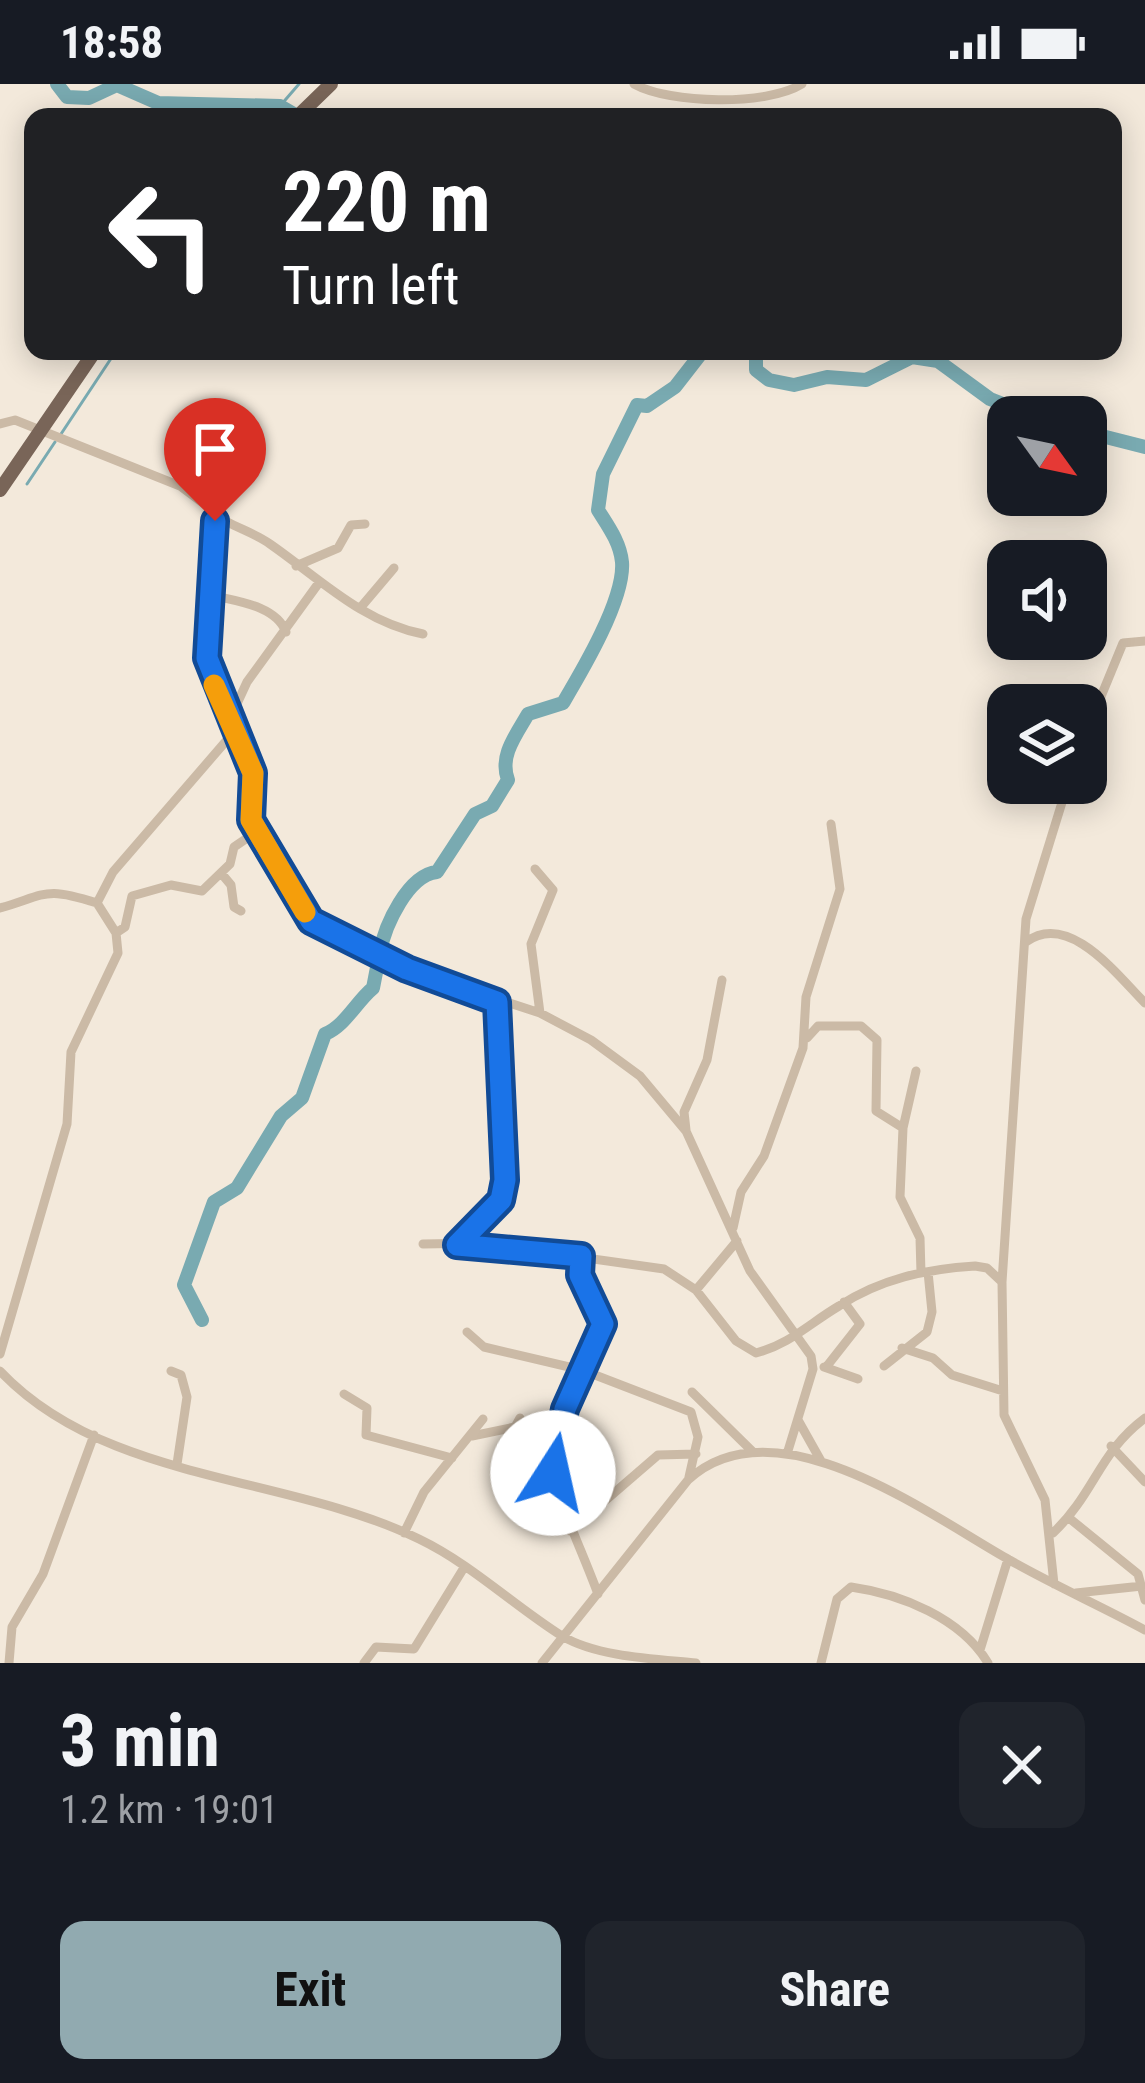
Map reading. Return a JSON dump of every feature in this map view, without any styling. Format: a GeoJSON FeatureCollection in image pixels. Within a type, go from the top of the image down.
{"type":"FeatureCollection","features":[{"type":"Feature","properties":{"kind":"main road"},"geometry":{"type":"LineString","coordinates":[[306,108],[331,84]]}},
{"type":"Feature","properties":{"kind":"main road"},"geometry":{"type":"LineString","coordinates":[[0,490],[89,360]]}},
{"type":"Feature","properties":{"kind":"street"},"geometry":{"type":"LineString","coordinates":[[634,84],[686,99],[779,95],[802,84]]}},
{"type":"Feature","properties":{"kind":"street"},"geometry":{"type":"LineString","coordinates":[[0,424],[16,420],[56,440],[180,486],[213,513],[259,537],[318,584],[399,630],[422,634]]}},
{"type":"Feature","properties":{"kind":"street"},"geometry":{"type":"LineString","coordinates":[[116,933],[125,927],[132,896],[171,885],[202,891],[221,873],[234,847],[253,834],[253,773],[207,658],[213,513]]}},
{"type":"Feature","properties":{"kind":"street"},"geometry":{"type":"LineString","coordinates":[[296,566],[338,548],[351,526],[365,524]]}},
{"type":"Feature","properties":{"kind":"street"},"geometry":{"type":"LineString","coordinates":[[361,608],[394,568]]}},
{"type":"Feature","properties":{"kind":"street"},"geometry":{"type":"LineString","coordinates":[[97,903],[113,872],[231,727],[247,682],[318,584]]}},
{"type":"Feature","properties":{"kind":"street"},"geometry":{"type":"LineString","coordinates":[[211,595],[240,599],[273,615],[286,632]]}},
{"type":"Feature","properties":{"kind":"street"},"geometry":{"type":"LineString","coordinates":[[1106,684],[1123,643],[1145,641]]}},
{"type":"Feature","properties":{"kind":"street"},"geometry":{"type":"LineString","coordinates":[[1054,1584],[1053,1533],[1046,1500],[1004,1414],[1002,1282],[1026,942],[1035,878],[1061,804]]}},
{"type":"Feature","properties":{"kind":"street"},"geometry":{"type":"LineString","coordinates":[[696,1291],[735,1236],[741,1192],[764,1156],[802,1048],[806,998],[840,889],[831,824]]}},
{"type":"Feature","properties":{"kind":"street"},"geometry":{"type":"LineString","coordinates":[[254,825],[311,921],[407,969],[540,1013],[626,1065],[656,1092],[686,1131],[770,1304],[798,1336],[813,1369],[787,1454]]}},
{"type":"Feature","properties":{"kind":"street"},"geometry":{"type":"LineString","coordinates":[[535,869],[553,890],[531,944],[540,1013]]}},
{"type":"Feature","properties":{"kind":"street"},"geometry":{"type":"LineString","coordinates":[[221,873],[231,885],[234,908],[241,911]]}},
{"type":"Feature","properties":{"kind":"street"},"geometry":{"type":"LineString","coordinates":[[0,908],[41,892],[97,903],[116,933],[113,969],[71,1052],[67,1124],[0,1354]]}},
{"type":"Feature","properties":{"kind":"street"},"geometry":{"type":"LineString","coordinates":[[1026,942],[1044,933],[1075,942],[1106,960],[1145,1003]]}},
{"type":"Feature","properties":{"kind":"street"},"geometry":{"type":"LineString","coordinates":[[686,1131],[684,1112],[707,1060],[722,980]]}},
{"type":"Feature","properties":{"kind":"street"},"geometry":{"type":"LineString","coordinates":[[457,1245],[501,1200],[505,1180],[497,1002]]}},
{"type":"Feature","properties":{"kind":"street"},"geometry":{"type":"LineString","coordinates":[[802,1048],[818,1026],[861,1026],[872,1032],[880,1070],[876,1112],[903,1128]]}},
{"type":"Feature","properties":{"kind":"street"},"geometry":{"type":"LineString","coordinates":[[884,1366],[927,1333],[920,1238],[900,1197],[903,1128],[916,1071]]}},
{"type":"Feature","properties":{"kind":"street"},"geometry":{"type":"LineString","coordinates":[[423,1244],[581,1256],[664,1269],[696,1291],[748,1351],[770,1349],[798,1336],[844,1302],[887,1280],[981,1266],[1002,1282]]}},
{"type":"Feature","properties":{"kind":"street"},"geometry":{"type":"LineString","coordinates":[[581,1256],[580,1275],[604,1317],[565,1409],[553,1463],[570,1531],[598,1594]]}},
{"type":"Feature","properties":{"kind":"street"},"geometry":{"type":"LineString","coordinates":[[827,1366],[860,1324],[844,1302]]}},
{"type":"Feature","properties":{"kind":"street"},"geometry":{"type":"LineString","coordinates":[[467,1332],[484,1347],[583,1370],[691,1412],[696,1454],[688,1480]]}},
{"type":"Feature","properties":{"kind":"street"},"geometry":{"type":"LineString","coordinates":[[902,1348],[933,1358],[952,1375],[1003,1391]]}},
{"type":"Feature","properties":{"kind":"street"},"geometry":{"type":"LineString","coordinates":[[813,1369],[827,1366],[858,1379]]}},
{"type":"Feature","properties":{"kind":"street"},"geometry":{"type":"LineString","coordinates":[[0,1371],[28,1398],[94,1436],[306,1496],[404,1533],[465,1566],[566,1638],[696,1663]]}},
{"type":"Feature","properties":{"kind":"street"},"geometry":{"type":"LineString","coordinates":[[171,1372],[185,1380],[188,1397],[177,1463]]}},
{"type":"Feature","properties":{"kind":"street"},"geometry":{"type":"LineString","coordinates":[[692,1393],[753,1452]]}},
{"type":"Feature","properties":{"kind":"street"},"geometry":{"type":"LineString","coordinates":[[344,1394],[367,1408],[366,1436],[452,1458]]}},
{"type":"Feature","properties":{"kind":"street"},"geometry":{"type":"LineString","coordinates":[[472,1436],[515,1427],[520,1418]]}},
{"type":"Feature","properties":{"kind":"street"},"geometry":{"type":"LineString","coordinates":[[1053,1533],[1089,1492],[1111,1446],[1145,1418]]}},
{"type":"Feature","properties":{"kind":"street"},"geometry":{"type":"LineString","coordinates":[[404,1533],[424,1492],[483,1419]]}},
{"type":"Feature","properties":{"kind":"street"},"geometry":{"type":"LineString","coordinates":[[798,1420],[810,1450],[830,1468]]}},
{"type":"Feature","properties":{"kind":"street"},"geometry":{"type":"LineString","coordinates":[[8,1663],[12,1627],[43,1574],[94,1436]]}},
{"type":"Feature","properties":{"kind":"street"},"geometry":{"type":"LineString","coordinates":[[1111,1446],[1145,1482]]}},
{"type":"Feature","properties":{"kind":"street"},"geometry":{"type":"LineString","coordinates":[[542,1663],[688,1480],[711,1462],[753,1452],[787,1454],[898,1492],[1008,1559],[1142,1629],[1145,1614]]}},
{"type":"Feature","properties":{"kind":"street"},"geometry":{"type":"LineString","coordinates":[[570,1531],[658,1455],[696,1454]]}},
{"type":"Feature","properties":{"kind":"street"},"geometry":{"type":"LineString","coordinates":[[1069,1518],[1138,1574],[1145,1600]]}},
{"type":"Feature","properties":{"kind":"street"},"geometry":{"type":"LineString","coordinates":[[980,1650],[1008,1559]]}},
{"type":"Feature","properties":{"kind":"street"},"geometry":{"type":"LineString","coordinates":[[364,1663],[376,1647],[414,1649],[465,1566]]}},
{"type":"Feature","properties":{"kind":"street"},"geometry":{"type":"LineString","coordinates":[[1076,1593],[1143,1586]]}},
{"type":"Feature","properties":{"kind":"street"},"geometry":{"type":"LineString","coordinates":[[821,1663],[837,1599],[851,1587],[921,1608],[959,1629],[988,1663]]}},
{"type":"Feature","properties":{"kind":"waterway"},"geometry":{"type":"LineString","coordinates":[[57,84],[67,97],[89,98],[117,85],[158,103],[283,108]]}},
{"type":"Feature","properties":{"kind":"waterway"},"geometry":{"type":"LineString","coordinates":[[280,106],[299,84]]}},
{"type":"Feature","properties":{"kind":"waterway"},"geometry":{"type":"LineString","coordinates":[[61,434],[110,360]]}},
{"type":"Feature","properties":{"kind":"waterway"},"geometry":{"type":"LineString","coordinates":[[380,952],[408,892],[426,875],[437,872],[475,814],[492,806],[508,780],[507,754],[528,714],[563,703],[591,654],[621,577],[619,548],[598,510],[603,474],[637,405],[647,406],[675,387],[696,360]]}},
{"type":"Feature","properties":{"kind":"waterway"},"geometry":{"type":"LineString","coordinates":[[756,360],[756,370],[769,380],[794,385],[827,377],[866,380],[906,360]]}},
{"type":"Feature","properties":{"kind":"waterway"},"geometry":{"type":"LineString","coordinates":[[932,360],[987,397]]}},
{"type":"Feature","properties":{"kind":"waterway"},"geometry":{"type":"LineString","coordinates":[[1107,437],[1145,447]]}},
{"type":"Feature","properties":{"kind":"waterway"},"geometry":{"type":"LineString","coordinates":[[27,484],[55,442]]}},
{"type":"Feature","properties":{"kind":"waterway"},"geometry":{"type":"LineString","coordinates":[[202,1320],[184,1285],[214,1202],[237,1188],[281,1116],[302,1098],[325,1034],[373,988],[379,957]]}},
{"type":"Feature","properties":{"kind":"slow traffic"},"geometry":{"type":"LineString","coordinates":[[214,685],[253,773],[251,820],[305,912]]}},
{"type":"Feature","properties":{"kind":"route"},"geometry":{"type":"LineString","coordinates":[[215,521],[207,658],[233,733],[253,773],[251,820],[305,914],[407,969],[497,1002],[505,1096],[505,1180],[501,1200],[457,1245],[480,1243],[505,1250],[581,1256],[580,1275],[595,1310],[604,1317],[565,1409],[553,1473]]}}]}
